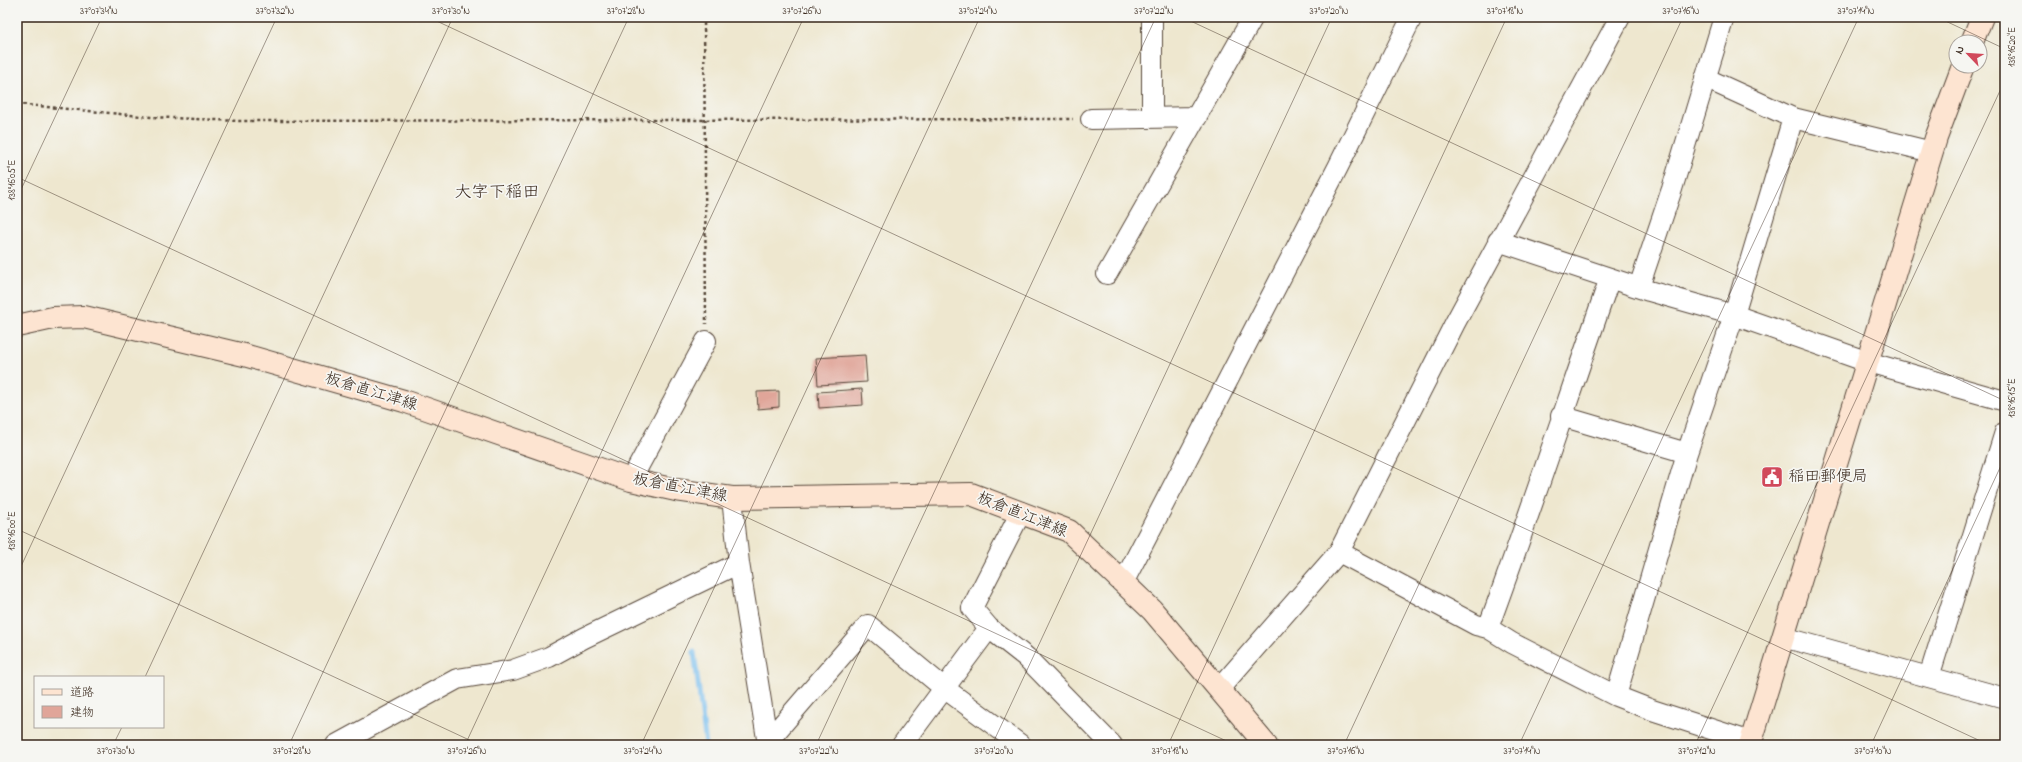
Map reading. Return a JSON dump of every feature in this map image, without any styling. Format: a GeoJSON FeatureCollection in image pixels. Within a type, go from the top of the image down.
{"type":"FeatureCollection","features":[{"type":"Feature","properties":{"kind":"main road"},"geometry":{"type":"LineString","coordinates":[[1975,34],[1982,17]]}},
{"type":"Feature","properties":{"kind":"main road"},"geometry":{"type":"LineString","coordinates":[[1751,744],[1932,152],[1960,74]]}},
{"type":"Feature","properties":{"kind":"main road","name":"板倉直江津線"},"geometry":{"type":"LineString","coordinates":[[17,326],[53,318],[84,317],[244,355],[404,401],[631,480],[676,490],[732,498],[971,494],[1021,512],[1069,532],[1152,610],[1266,745]]}},
{"type":"Feature","properties":{"kind":"street"},"geometry":{"type":"LineString","coordinates":[[1152,17],[1152,118]]}},
{"type":"Feature","properties":{"kind":"street"},"geometry":{"type":"LineString","coordinates":[[1107,274],[1253,17]]}},
{"type":"Feature","properties":{"kind":"street"},"geometry":{"type":"LineString","coordinates":[[1123,583],[1328,188],[1412,17]]}},
{"type":"Feature","properties":{"kind":"street"},"geometry":{"type":"LineString","coordinates":[[1219,689],[1339,552],[1454,323],[1620,17]]}},
{"type":"Feature","properties":{"kind":"street"},"geometry":{"type":"LineString","coordinates":[[1639,287],[1672,189],[1724,17]]}},
{"type":"Feature","properties":{"kind":"street"},"geometry":{"type":"LineString","coordinates":[[1705,78],[1793,118],[1932,152]]}},
{"type":"Feature","properties":{"kind":"street"},"geometry":{"type":"LineString","coordinates":[[1091,119],[1197,117]]}},
{"type":"Feature","properties":{"kind":"street"},"geometry":{"type":"LineString","coordinates":[[1616,696],[1687,453],[1734,316],[1793,118]]}},
{"type":"Feature","properties":{"kind":"street"},"geometry":{"type":"LineString","coordinates":[[1498,241],[1610,278],[1734,316],[1868,362],[2005,402]]}},
{"type":"Feature","properties":{"kind":"street"},"geometry":{"type":"LineString","coordinates":[[1488,628],[1521,539],[1561,416],[1610,278]]}},
{"type":"Feature","properties":{"kind":"street"},"geometry":{"type":"LineString","coordinates":[[631,480],[706,341]]}},
{"type":"Feature","properties":{"kind":"street"},"geometry":{"type":"LineString","coordinates":[[1561,416],[1687,453]]}},
{"type":"Feature","properties":{"kind":"street"},"geometry":{"type":"LineString","coordinates":[[1929,677],[2005,432]]}},
{"type":"Feature","properties":{"kind":"street"},"geometry":{"type":"LineString","coordinates":[[732,498],[739,563],[768,743]]}},
{"type":"Feature","properties":{"kind":"street"},"geometry":{"type":"LineString","coordinates":[[1021,512],[972,608],[989,628],[1026,657],[1112,745]]}},
{"type":"Feature","properties":{"kind":"street"},"geometry":{"type":"LineString","coordinates":[[1339,552],[1476,624],[1488,628],[1512,643],[1616,696],[1751,744]]}},
{"type":"Feature","properties":{"kind":"street"},"geometry":{"type":"LineString","coordinates":[[336,745],[457,679],[513,670],[549,657],[584,638],[739,563]]}},
{"type":"Feature","properties":{"kind":"street"},"geometry":{"type":"LineString","coordinates":[[768,743],[868,625],[944,688],[1021,745]]}},
{"type":"Feature","properties":{"kind":"street"},"geometry":{"type":"LineString","coordinates":[[902,745],[989,628]]}},
{"type":"Feature","properties":{"kind":"street"},"geometry":{"type":"LineString","coordinates":[[1783,637],[2005,698]]}},
{"type":"Feature","properties":{"kind":"path"},"geometry":{"type":"LineString","coordinates":[[704,17],[706,341]]}},
{"type":"Feature","properties":{"kind":"path"},"geometry":{"type":"LineString","coordinates":[[17,104],[151,117],[239,121],[1091,119]]}},
{"type":"Feature","properties":{"kind":"building"},"geometry":{"type":"Polygon","coordinates":[[[865,355],[867,382],[818,385],[816,358],[865,355]]]}},
{"type":"Feature","properties":{"kind":"building"},"geometry":{"type":"Polygon","coordinates":[[[862,389],[863,405],[819,408],[818,392],[862,389]]]}},
{"type":"Feature","properties":{"kind":"building"},"geometry":{"type":"Polygon","coordinates":[[[779,391],[779,407],[758,409],[757,392],[779,391]]]}},
{"type":"Feature","properties":{"kind":"waterway"},"geometry":{"type":"LineString","coordinates":[[694,652],[706,745]]}},
{"type":"Feature","properties":{"kind":"place","name":"稲田郵便局"},"geometry":{"type":"Point","coordinates":[1772,477]}},
{"type":"Feature","properties":{"kind":"district","name":"大字下稲田"},"geometry":{"type":"Point","coordinates":[497,192]}}]}
